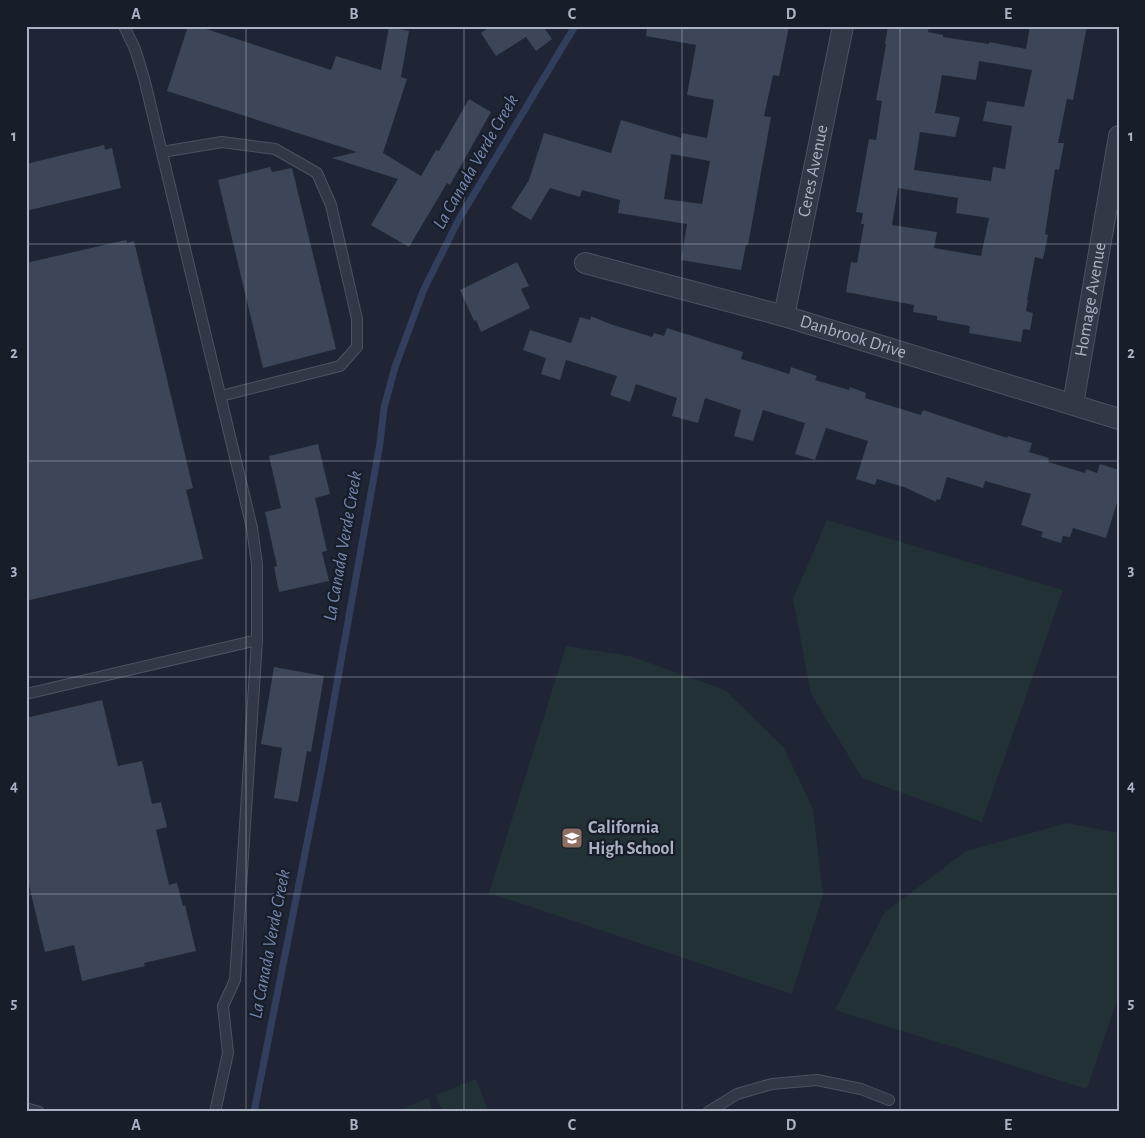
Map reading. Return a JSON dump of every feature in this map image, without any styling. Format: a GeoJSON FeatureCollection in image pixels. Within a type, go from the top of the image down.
{"type":"FeatureCollection","features":[{"type":"Feature","properties":{"kind":"street","name":"Ceres Avenue"},"geometry":{"type":"LineString","coordinates":[[784,316],[843,26]]}},
{"type":"Feature","properties":{"kind":"street","name":"Homage Avenue"},"geometry":{"type":"LineString","coordinates":[[1073,404],[1119,136]]}},
{"type":"Feature","properties":{"kind":"street","name":"Danbrook Drive"},"geometry":{"type":"LineString","coordinates":[[585,263],[784,316],[1119,419]]}},
{"type":"Feature","properties":{"kind":"lane"},"geometry":{"type":"LineString","coordinates":[[124,26],[135,49],[144,78],[162,152],[252,528],[257,573],[257,640],[235,980],[223,1006],[228,1053],[215,1112]]}},
{"type":"Feature","properties":{"kind":"lane"},"geometry":{"type":"LineString","coordinates":[[162,152],[222,142],[275,149],[318,173],[331,205],[357,319],[357,347],[340,366],[220,396]]}},
{"type":"Feature","properties":{"kind":"lane"},"geometry":{"type":"LineString","coordinates":[[26,694],[257,640]]}},
{"type":"Feature","properties":{"kind":"lane"},"geometry":{"type":"LineString","coordinates":[[708,1112],[737,1094],[772,1084],[817,1080],[861,1089],[889,1100]]}},
{"type":"Feature","properties":{"kind":"lane"},"geometry":{"type":"LineString","coordinates":[[26,1108],[39,1112]]}},
{"type":"Feature","properties":{"kind":"shaded area"},"geometry":{"type":"Polygon","coordinates":[[[827,520],[1063,590],[982,822],[862,778],[811,694],[793,599],[827,520]]]}},
{"type":"Feature","properties":{"kind":"shaded area"},"geometry":{"type":"Polygon","coordinates":[[[566,646],[630,656],[725,690],[784,748],[813,809],[823,895],[792,994],[489,893],[566,646]]]}},
{"type":"Feature","properties":{"kind":"shaded area"},"geometry":{"type":"Polygon","coordinates":[[[1067,823],[1119,833],[1119,994],[1087,1089],[835,1010],[884,913],[966,851],[1067,823]]]}},
{"type":"Feature","properties":{"kind":"shaded area"},"geometry":{"type":"Polygon","coordinates":[[[476,1079],[489,1112],[443,1112],[436,1095],[476,1079]]]}},
{"type":"Feature","properties":{"kind":"shaded area"},"geometry":{"type":"Polygon","coordinates":[[[428,1098],[433,1112],[396,1112],[428,1098]]]}},
{"type":"Feature","properties":{"kind":"building"},"geometry":{"type":"Polygon","coordinates":[[[188,26],[197,26],[331,70],[336,56],[381,70],[389,27],[409,31],[401,77],[407,79],[383,153],[421,176],[436,150],[439,151],[469,99],[491,112],[450,185],[447,183],[409,247],[371,225],[398,179],[332,158],[357,152],[167,91],[188,26]]]}},
{"type":"Feature","properties":{"kind":"building"},"geometry":{"type":"Polygon","coordinates":[[[491,26],[543,26],[552,39],[536,51],[526,37],[496,56],[481,33],[491,26]]]}},
{"type":"Feature","properties":{"kind":"building"},"geometry":{"type":"Polygon","coordinates":[[[647,26],[789,26],[779,76],[773,75],[764,116],[771,117],[748,245],[746,245],[741,270],[681,260],[687,224],[618,213],[620,200],[582,190],[580,197],[550,188],[531,220],[511,208],[529,180],[544,133],[611,153],[621,120],[681,138],[682,133],[707,138],[714,100],[687,95],[696,45],[646,36],[647,26]],[[671,154],[664,199],[702,204],[710,161],[671,154]]]}},
{"type":"Feature","properties":{"kind":"building"},"geometry":{"type":"Polygon","coordinates":[[[888,26],[929,26],[928,32],[943,35],[943,37],[989,44],[989,42],[1026,49],[1030,26],[1087,26],[1073,100],[1067,99],[1058,143],[1064,143],[1059,170],[1055,169],[1045,234],[1048,235],[1043,259],[1035,257],[1026,311],[1033,313],[1030,330],[1023,329],[1021,342],[969,333],[970,326],[937,320],[937,316],[913,312],[914,305],[846,292],[851,262],[857,263],[864,224],[861,224],[863,213],[856,212],[869,139],[876,140],[882,101],[876,100],[888,26]],[[979,61],[976,80],[942,75],[935,113],[960,117],[955,137],[920,132],[914,170],[991,181],[993,167],[1005,169],[1012,126],[983,121],[987,101],[1024,107],[1032,70],[979,61]],[[898,188],[892,225],[937,232],[934,248],[981,256],[989,218],[956,213],[958,198],[898,188]]]}},
{"type":"Feature","properties":{"kind":"building"},"geometry":{"type":"Polygon","coordinates":[[[104,145],[105,150],[112,148],[121,188],[26,211],[26,164],[104,145]]]}},
{"type":"Feature","properties":{"kind":"building"},"geometry":{"type":"Polygon","coordinates":[[[270,167],[272,172],[292,168],[336,349],[263,368],[218,180],[270,167]]]}},
{"type":"Feature","properties":{"kind":"building"},"geometry":{"type":"Polygon","coordinates":[[[126,240],[127,243],[134,241],[193,488],[186,490],[203,559],[26,601],[26,263],[126,240]]]}},
{"type":"Feature","properties":{"kind":"building"},"geometry":{"type":"Polygon","coordinates":[[[517,262],[529,286],[521,289],[530,308],[481,332],[460,290],[517,262]]]}},
{"type":"Feature","properties":{"kind":"building"},"geometry":{"type":"Polygon","coordinates":[[[591,316],[652,337],[654,333],[664,336],[667,328],[743,352],[741,359],[789,374],[791,367],[817,376],[815,380],[849,390],[850,387],[866,393],[865,398],[921,415],[923,410],[1007,438],[1008,436],[1032,443],[1029,452],[1049,458],[1048,462],[1085,473],[1086,469],[1097,473],[1100,464],[1119,470],[1119,496],[1106,538],[1073,528],[1070,537],[1063,536],[1061,543],[1041,537],[1043,532],[1021,525],[1031,494],[985,481],[983,488],[947,477],[940,500],[937,499],[936,502],[904,487],[877,479],[875,485],[856,479],[868,441],[826,428],[815,460],[795,454],[805,423],[763,410],[753,441],[734,436],[741,410],[705,398],[698,423],[672,416],[677,398],[636,384],[630,402],[610,395],[617,376],[566,360],[560,380],[541,374],[546,358],[523,350],[530,330],[571,343],[580,317],[590,320],[591,316]]]}},
{"type":"Feature","properties":{"kind":"building"},"geometry":{"type":"Polygon","coordinates":[[[318,444],[330,494],[315,498],[327,551],[322,552],[329,581],[279,592],[274,567],[277,566],[265,512],[281,508],[269,456],[318,444]]]}},
{"type":"Feature","properties":{"kind":"building"},"geometry":{"type":"Polygon","coordinates":[[[274,667],[324,676],[311,752],[307,751],[298,802],[274,798],[282,748],[261,744],[274,667]]]}},
{"type":"Feature","properties":{"kind":"building"},"geometry":{"type":"Polygon","coordinates":[[[102,700],[118,766],[142,761],[152,804],[161,802],[167,827],[156,830],[169,885],[177,883],[183,906],[185,905],[196,951],[144,963],[145,966],[82,981],[74,945],[45,952],[26,873],[26,718],[102,700]]]}},
{"type":"Feature","properties":{"kind":"waterway","name":"La Canada Verde Creek"},"geometry":{"type":"LineString","coordinates":[[254,1112],[322,767],[380,443],[384,408],[395,367],[424,289],[459,219],[575,26]]}},
{"type":"Feature","properties":{"kind":"place","name":"California High School"},"geometry":{"type":"Point","coordinates":[572,838]}}]}
